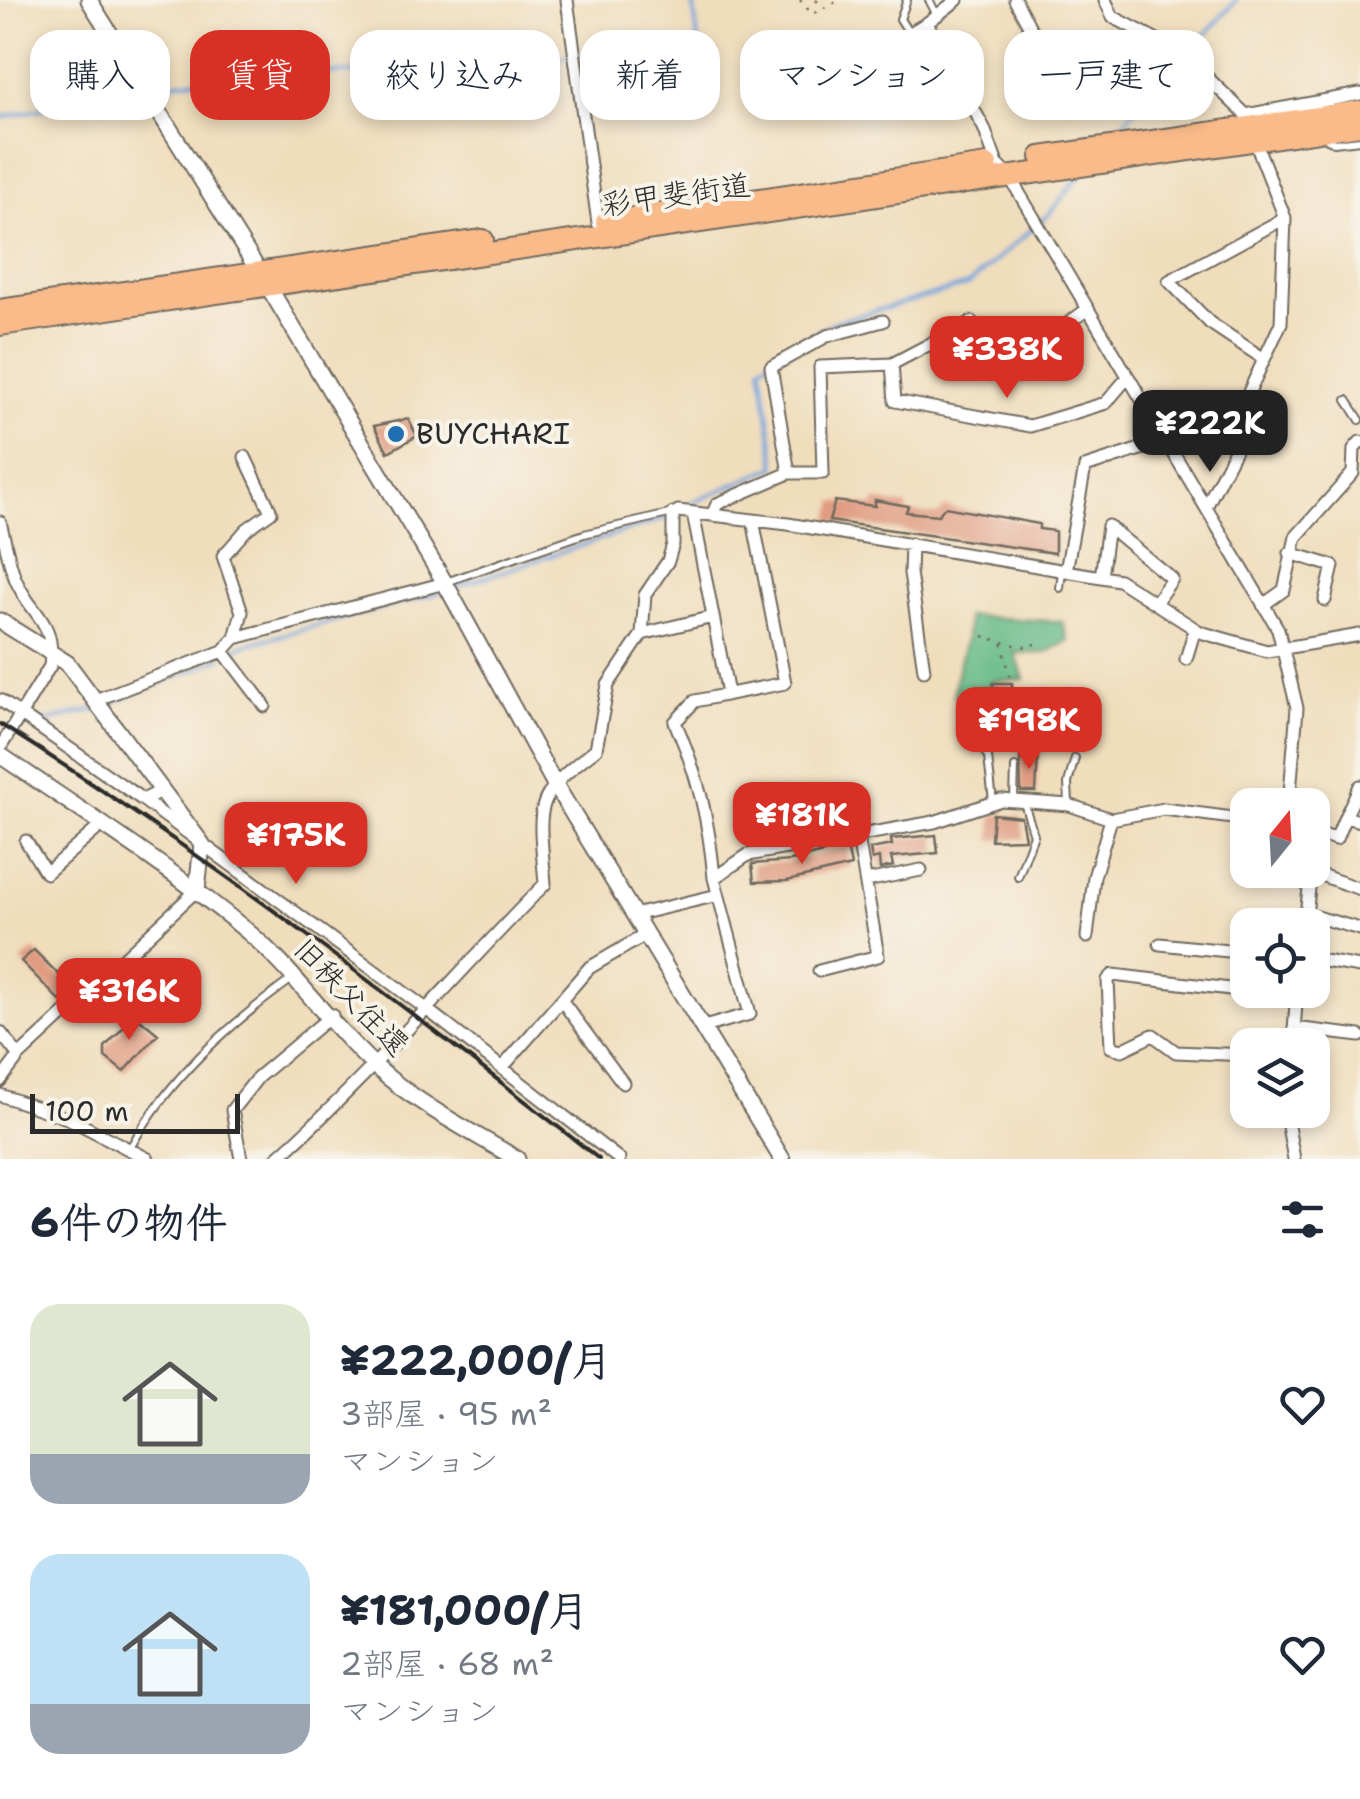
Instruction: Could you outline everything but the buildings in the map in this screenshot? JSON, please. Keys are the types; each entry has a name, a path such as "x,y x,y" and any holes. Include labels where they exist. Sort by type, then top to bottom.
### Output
{"highway":[{"name":"彩甲斐街道","path":"0,310 263,278 1003,170 1360,110"},
{"name":"彩甲斐街道","path":"1250,128 1312,132 1360,125"},
{"name":"彩甲斐街道","path":"0,325 598,223 1003,170"}],"street":[{"path":"89,0 263,278 445,582 553,782 782,1159"},
{"path":"566,0 598,223"},
{"path":"915,30 957,0"},
{"path":"1016,0 1032,30"},
{"path":"1105,0 1112,17 1182,53 1250,128 1285,218 1281,323 1241,408 1235,450 1206,507"},
{"path":"932,19 1003,170 1206,507 1282,645 1297,708 1291,788"},
{"path":"1250,128 1360,94"},
{"path":"1264,360 1210,323 1169,282 1285,218"},
{"path":"712,515 717,504 789,473 823,473 820,368 892,364 972,322 1008,366 1086,311"},
{"path":"789,473 770,367 826,336 883,321"},
{"path":"892,364 895,401 1030,426 1106,403 1127,378"},
{"path":"1064,570 1084,467 1165,440"},
{"path":"1263,605 1284,590 1296,536 1353,473 1354,448 1360,442"},
{"path":"93,701 223,651 235,638 242,612 224,556 246,529 271,512 245,457"},
{"path":"276,1159 376,1067 425,1008 545,884 540,813 553,782 596,749 608,685 642,634 645,595 668,560 676,512 754,520 1101,576 1132,584 1195,629 1267,651 1282,645 1360,636"},
{"path":"693,513 728,694"},
{"path":"704,1027 750,1014 714,878 708,819 694,766 675,722 695,700 785,682 754,520"},
{"path":"0,522 16,581 51,629 52,652 50,666 0,751"},
{"path":"1101,576 1108,526 1172,579 1155,603"},
{"path":"911,544 912,588 925,650 924,670"},
{"path":"1290,553 1333,566 1326,600"},
{"path":"235,638 445,582"},
{"path":"642,634 713,617"},
{"path":"0,621 67,663 159,792 202,844 196,890 19,1056 0,1082"},
{"path":"1186,659 1195,629"},
{"path":"223,651 265,706"},
{"path":"0,700 425,1008 618,1159"},
{"name":"旧秩父往還","path":"0,751 196,890 297,976 376,1067 422,1102 517,1159"},
{"path":"1330,837 1336,839 1360,786"},
{"path":"142,800 159,792"},
{"path":"714,878 748,855 934,822 993,802 1070,805 1112,819 1164,808 1230,817"},
{"path":"1345,816 1360,821"},
{"path":"1088,937 1094,877 1112,819"},
{"path":"26,841 46,873 103,824"},
{"path":"819,970 878,956 858,837"},
{"path":"866,882 920,870"},
{"path":"1330,878 1360,889"},
{"path":"634,916 718,894"},
{"path":"1330,924 1360,928"},
{"path":"502,1068 589,968 645,935"},
{"path":"1160,944 1230,951"},
{"path":"1330,962 1360,966"},
{"path":"1230,986 1113,975 1108,980 1112,1047 1122,1050 1153,1034 1176,1052 1230,1054"},
{"path":"562,1002 623,1084"},
{"path":"1294,1028 1296,1008"},
{"path":"241,1159 232,1110 258,1077 332,1016"},
{"path":"0,1032 19,1056"},
{"path":"1330,1032 1360,1036"},
{"path":"0,1095 70,1119 148,1159"},
{"path":"1288,1128 1294,1159"}],"lane":[{"path":"908,0 900,19 908,30"},
{"path":"929,0 932,19"},
{"path":"1312,132 1334,143 1360,140"},
{"path":"1347,400 1360,420"},
{"path":"445,582 584,534 676,512"},
{"path":"1060,588 1064,570"},
{"path":"970,730 988,757 993,802"},
{"path":"1070,805 1068,783 1075,758"},
{"path":"1014,763 1019,801 1034,835 1018,877"},
{"path":"129,1149 158,1100 215,1039 297,976"}],"path":[{"path":"800,0 812,14 840,0"},
{"path":"816,0 824,8"},
{"path":"983,636 1023,647 1036,644"},
{"path":"1002,642 1015,697"},
{"path":"992,700 1020,698 1026,713 1024,733 995,752 997,758"},
{"path":"1014,763 1016,739"}],"green space":[{"path":"967,616 1062,622 1068,641 1045,653 1015,653 1024,679 992,681 991,698 954,696"}],"waterway":[{"path":"579,55 698,42 693,0"},
{"path":"1110,139 1236,0"},
{"path":"170,83 249,73 422,73 570,56"},
{"path":"0,118 30,111"},
{"path":"681,508 776,466 761,366 832,323 968,285 1049,214 1082,173"},
{"path":"455,587 669,517"},
{"path":"230,653 241,646 442,592"},
{"path":"107,705 222,658"},
{"path":"39,723 98,709"}],"railway":[{"path":"0,724 155,826 306,934 599,1159"}],"place":[{"name":"BUYCHARI","path":"396,434"}]}
